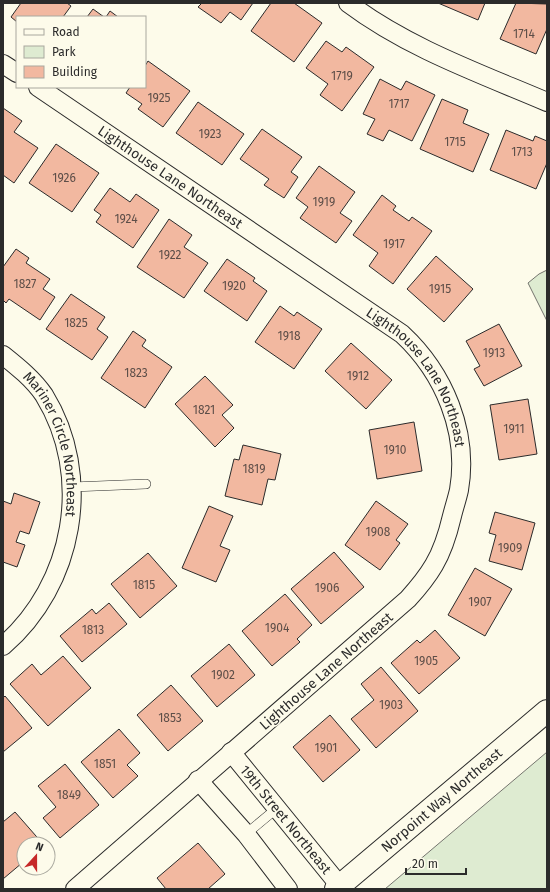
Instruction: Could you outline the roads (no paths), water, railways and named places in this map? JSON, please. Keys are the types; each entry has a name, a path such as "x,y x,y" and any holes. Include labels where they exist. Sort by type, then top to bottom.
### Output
{"main road":[{"name":"Norpoint Way Northeast","path":"338,887 547,711"}],"street":[{"path":"348,3 378,24 411,43 455,64 547,102"},
{"path":"3,64 16,72"},
{"name":"Lighthouse Lane Northeast","path":"39,88 402,334 418,349 442,386 452,412 458,436 459,489 447,534 434,564 408,599 198,780 75,889"},
{"name":"Mariner Circle Northeast","path":"3,355 24,371 44,395 59,426 67,450 73,504 70,529 55,578 40,606 14,636 3,646"},
{"name":"19th Street Northeast","path":"232,752 338,887"},
{"path":"198,780 246,834 288,889"}],"lane":[{"path":"72,487 146,484"},
{"path":"246,834 276,809"}]}
